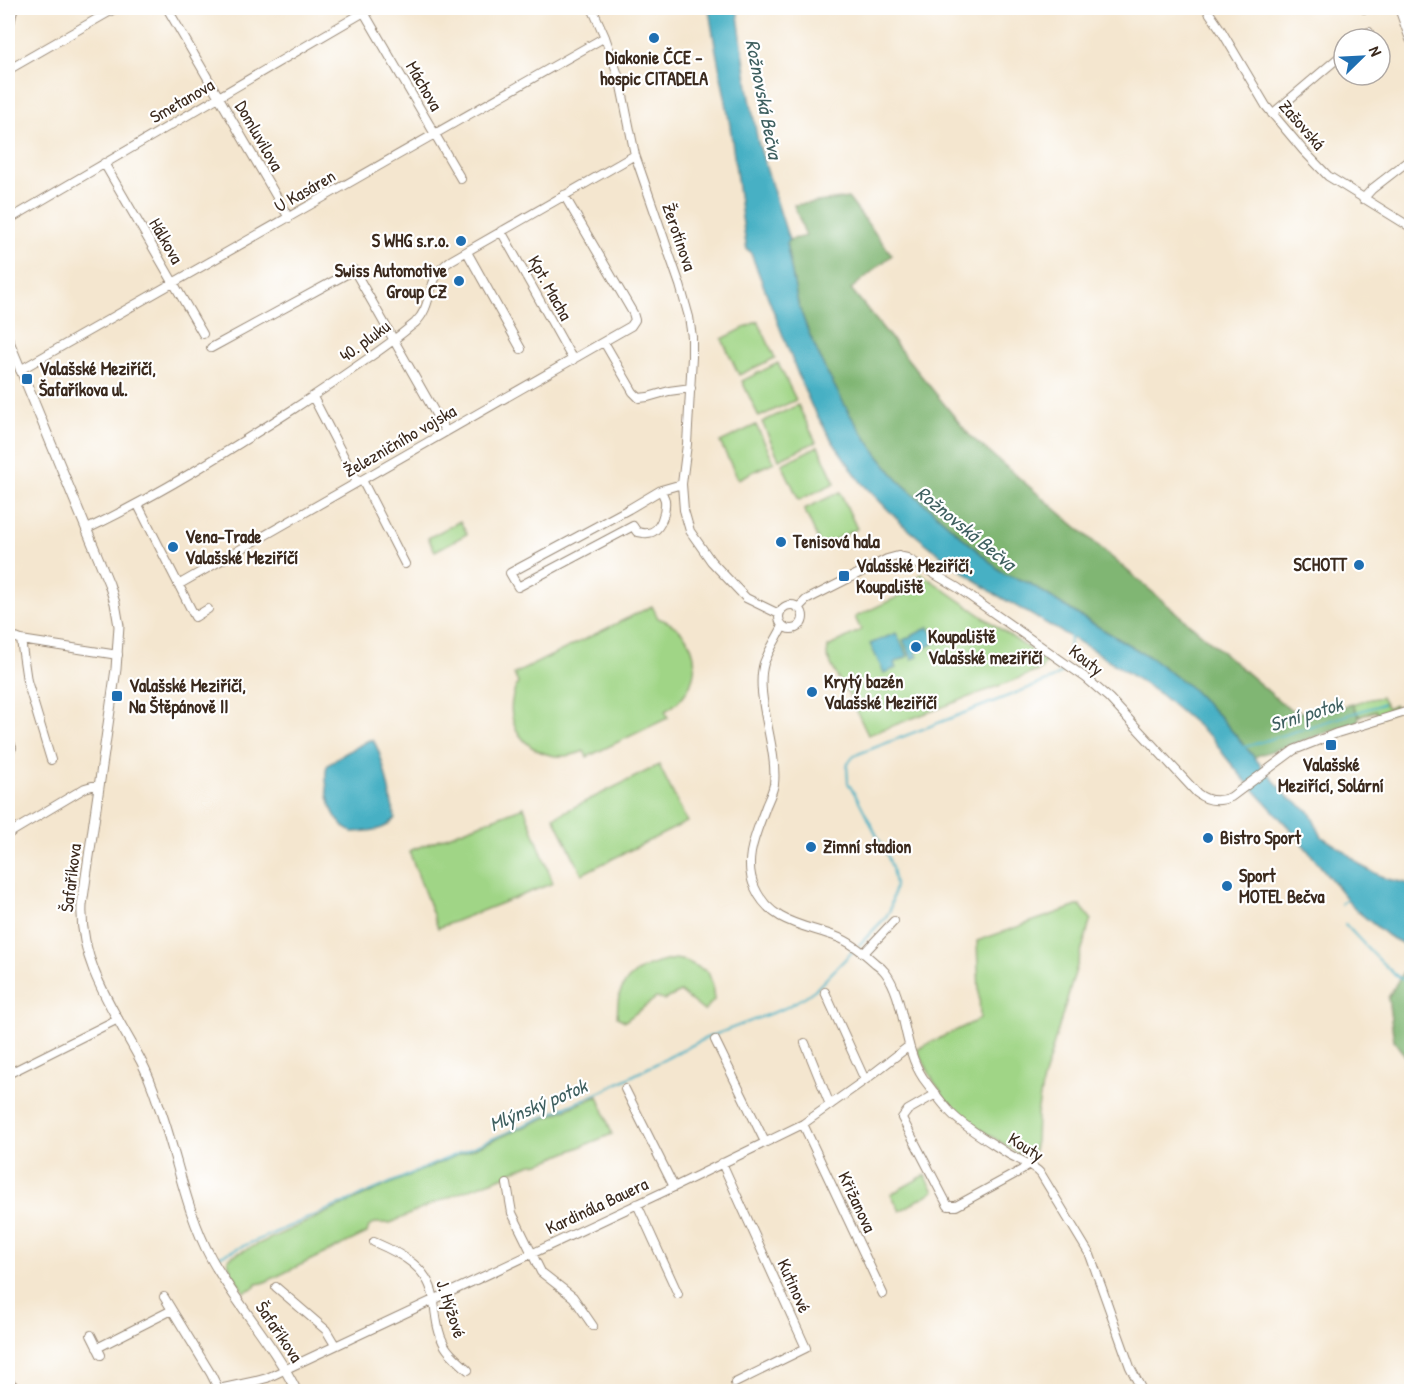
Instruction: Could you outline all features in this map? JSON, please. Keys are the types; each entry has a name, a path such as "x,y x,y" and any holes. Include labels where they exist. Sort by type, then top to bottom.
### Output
{"main road":[{"path":"1401,8 1412,39"}],"street":[{"path":"8,30 13,8"},
{"path":"8,70 116,8"},
{"name":"Domluvilova","path":"167,8 289,218"},
{"name":"Žerotínova","path":"592,8 620,81 635,155 687,310 692,337 692,357 687,444 682,484 684,510 690,531 711,561 746,598 779,614"},
{"name":"Zašovská","path":"1206,8 1266,106 1303,150 1328,176 1412,228"},
{"name":"Smetanova","path":"8,220 366,9"},
{"name":"Máchova","path":"366,9 461,179"},
{"name":"U Kasáren","path":"21,370 605,37"},
{"path":"1272,114 1332,63"},
{"name":"40. pluku","path":"87,530 138,505 228,452 313,397 394,340 421,316 428,302 433,281 439,271 450,261 635,155"},
{"path":"1363,199 1372,189 1412,158"},
{"name":"Hálkova","path":"104,164 203,334"},
{"name":"Železničního vojska","path":"178,585 632,326 635,321 632,310 564,195"},
{"name":"Kpt. Macha","path":"501,231 573,360"},
{"path":"466,252 521,349"},
{"path":"211,348 354,270 446,432"},
{"name":"Šafaříkova","path":"8,339 109,584 115,603 118,626 118,655 83,896 82,925 85,944 93,967 154,1090 191,1210 206,1248 285,1369 297,1392"},
{"path":"604,342 633,392 639,398 691,388"},
{"path":"313,397 405,564"},
{"path":"633,526 518,587 510,573 661,490 682,484"},
{"path":"629,509 633,526 637,532 647,534 653,532 664,514 665,502 661,490"},
{"path":"138,505 195,617 208,609"},
{"name":"Kouty","path":"798,608 806,600 887,559 898,556 907,558 950,582 1086,678 1109,699 1202,797 1210,800 1220,801 1228,798 1294,750 1305,745 1412,710"},
{"name":"Kouty","path":"779,614 785,607 794,606 798,608 802,616 800,625 792,629 783,626 764,665 763,690 774,760 774,786 750,855 750,872 754,888 762,902 772,912 785,920 840,938 864,953 884,971 898,1001 909,1046 922,1077 952,1115 982,1137 1037,1169 1044,1177 1090,1255 1130,1367 1143,1392"},
{"path":"779,614 780,623 783,626"},
{"path":"8,635 21,640 118,655"},
{"path":"21,640 27,681 51,760"},
{"path":"8,737 12,748"},
{"path":"8,834 84,788 99,786"},
{"path":"864,953 894,921"},
{"path":"825,992 865,1080"},
{"path":"8,1074 118,1019"},
{"path":"715,1040 765,1142"},
{"path":"805,1043 830,1105"},
{"name":"Kardinála Bauera","path":"205,1392 260,1380 285,1369 803,1124 909,1046"},
{"path":"625,1089 674,1186"},
{"path":"936,1094 908,1110 902,1118 948,1206 952,1207 965,1201 1023,1169 1027,1164"},
{"name":"Křižanova","path":"803,1124 883,1294"},
{"name":"Kutinové","path":"722,1163 806,1348 735,1383"},
{"path":"507,1184 512,1213 541,1272 573,1297 593,1326"},
{"path":"637,1204 678,1294"},
{"name":"J. Hýžové","path":"374,1242 397,1251 414,1263 427,1280 434,1299 437,1325 445,1348 468,1370"},
{"path":"276,1287 326,1330 335,1345"},
{"path":"164,1298 218,1388"},
{"path":"91,1335 99,1352 172,1310"},
{"path":"8,1382 23,1392"}],"green space":[{"path":"848,198 892,255 851,289 970,436 1289,709 1314,715 1352,704 1359,716 1358,722 1254,757 1220,717 1190,687 1151,658 1029,583 1004,574 899,481 850,415 825,369 798,304 786,243 789,240 806,236 794,205"},
{"path":"758,321 775,358 739,375 722,339"},
{"path":"778,363 796,400 759,417 742,381"},
{"path":"798,405 816,442 779,459 762,422"},
{"path":"756,425 774,462 738,479 720,442"},
{"path":"818,446 835,483 799,500 782,464"},
{"path":"840,492 857,529 821,546 804,509"},
{"path":"460,521 467,534 435,551 428,538"},
{"path":"922,574 1046,661 1041,670 868,735 827,656 828,647 861,630 855,617 923,585 919,576"},
{"path":"652,606 658,618 673,625 685,636 692,648 695,662 688,689 665,711 668,718 587,757 584,751 567,756 551,755 537,750 525,741 516,730 512,715 512,700 518,683 514,674"},
{"path":"1381,697 1388,708 1395,705 1395,711 1379,717 1376,711 1359,716 1352,704 1365,700"},
{"path":"659,765 687,822 582,874 554,817"},
{"path":"524,807 553,883 438,928 409,851"},
{"path":"1080,905 1091,919 1043,1080 1033,1154 1021,1155 959,1114 943,1097 917,1049 980,1019 977,941"},
{"path":"1411,958 1411,1064 1394,1041 1388,998"},
{"path":"675,959 686,961 708,972 714,1000 704,1011 680,992 665,1000 656,998 625,1021 617,1017 619,996 624,985 635,973 650,965"},
{"path":"598,1096 612,1134 546,1161 512,1171 510,1174 449,1197 393,1222 374,1223 367,1233 263,1283 256,1284 255,1287 244,1292 232,1273 228,1260 232,1256 394,1182"},
{"path":"925,1175 934,1191 900,1211 891,1194"}],"water":[{"path":"709,8 737,8 758,142 789,240 786,243 798,304 825,369 851,416 877,454 899,481 1004,574 1029,583 1151,658 1190,687 1220,717 1288,797 1309,811 1322,837 1343,850 1363,867 1387,879 1411,886 1411,948 1388,936 1356,910 1292,831 1242,777 1213,739 1160,694 1093,650 995,594 903,525 861,482 812,407 750,251 747,250 730,126"},
{"name":"Koupaliště Valašské meziříčí","path":"929,627 937,642 916,652 918,657 912,659 903,640"},
{"path":"896,633 908,656 894,663 896,668 884,673 870,644"},
{"path":"369,740 373,740 380,756 395,818 381,828 352,832 345,828 332,810 326,770 331,762"}],"waterway":[{"name":"Mlýnský potok","path":"1069,653 1070,635"},
{"name":"Mlýnský potok","path":"859,945 890,910 895,885 888,857 848,783 847,765 853,757 1052,679 1067,669"},
{"name":"Srní potok","path":"1245,747 1383,704"},
{"path":"1341,904 1348,898"},
{"path":"1345,924 1394,974 1412,986"},
{"name":"Mlýnský potok","path":"218,1257 603,1091 706,1038 785,1008 817,988 853,951"}],"place":[{"name":"Diakonie ČCE - hospic CITADELA","path":"654,38"},
{"name":"S WHG s.r.o.","path":"461,241"},
{"name":"Swiss Automotive Group CZ","path":"459,281"},
{"name":"Valašské Meziříčí, Šafaříkova ul.","path":"27,379"},
{"name":"Tenisová hala","path":"781,542"},
{"name":"Vena-Trade Valašské Meziříčí","path":"173,547"},
{"name":"SCHOTT","path":"1359,565"},
{"name":"Valašské Meziříčí, Koupaliště","path":"844,576"},
{"name":"Koupaliště Valašské meziříčí","path":"916,647"},
{"name":"Krytý bazén Valašské Meziříčí","path":"812,692"},
{"name":"Valašské Meziříčí, Na Štěpánově II","path":"117,696"},
{"name":"Valašské Meziřící, Solární","path":"1331,745"},
{"name":"Bistro Sport","path":"1208,838"},
{"name":"Zimní stadion","path":"811,847"},
{"name":"Sport MOTEL Bečva","path":"1227,886"}],"water label":[{"name":"Rožnovská Bečva","path":"764,99"},
{"name":"Rožnovská Bečva","path":"966,528"}]}
